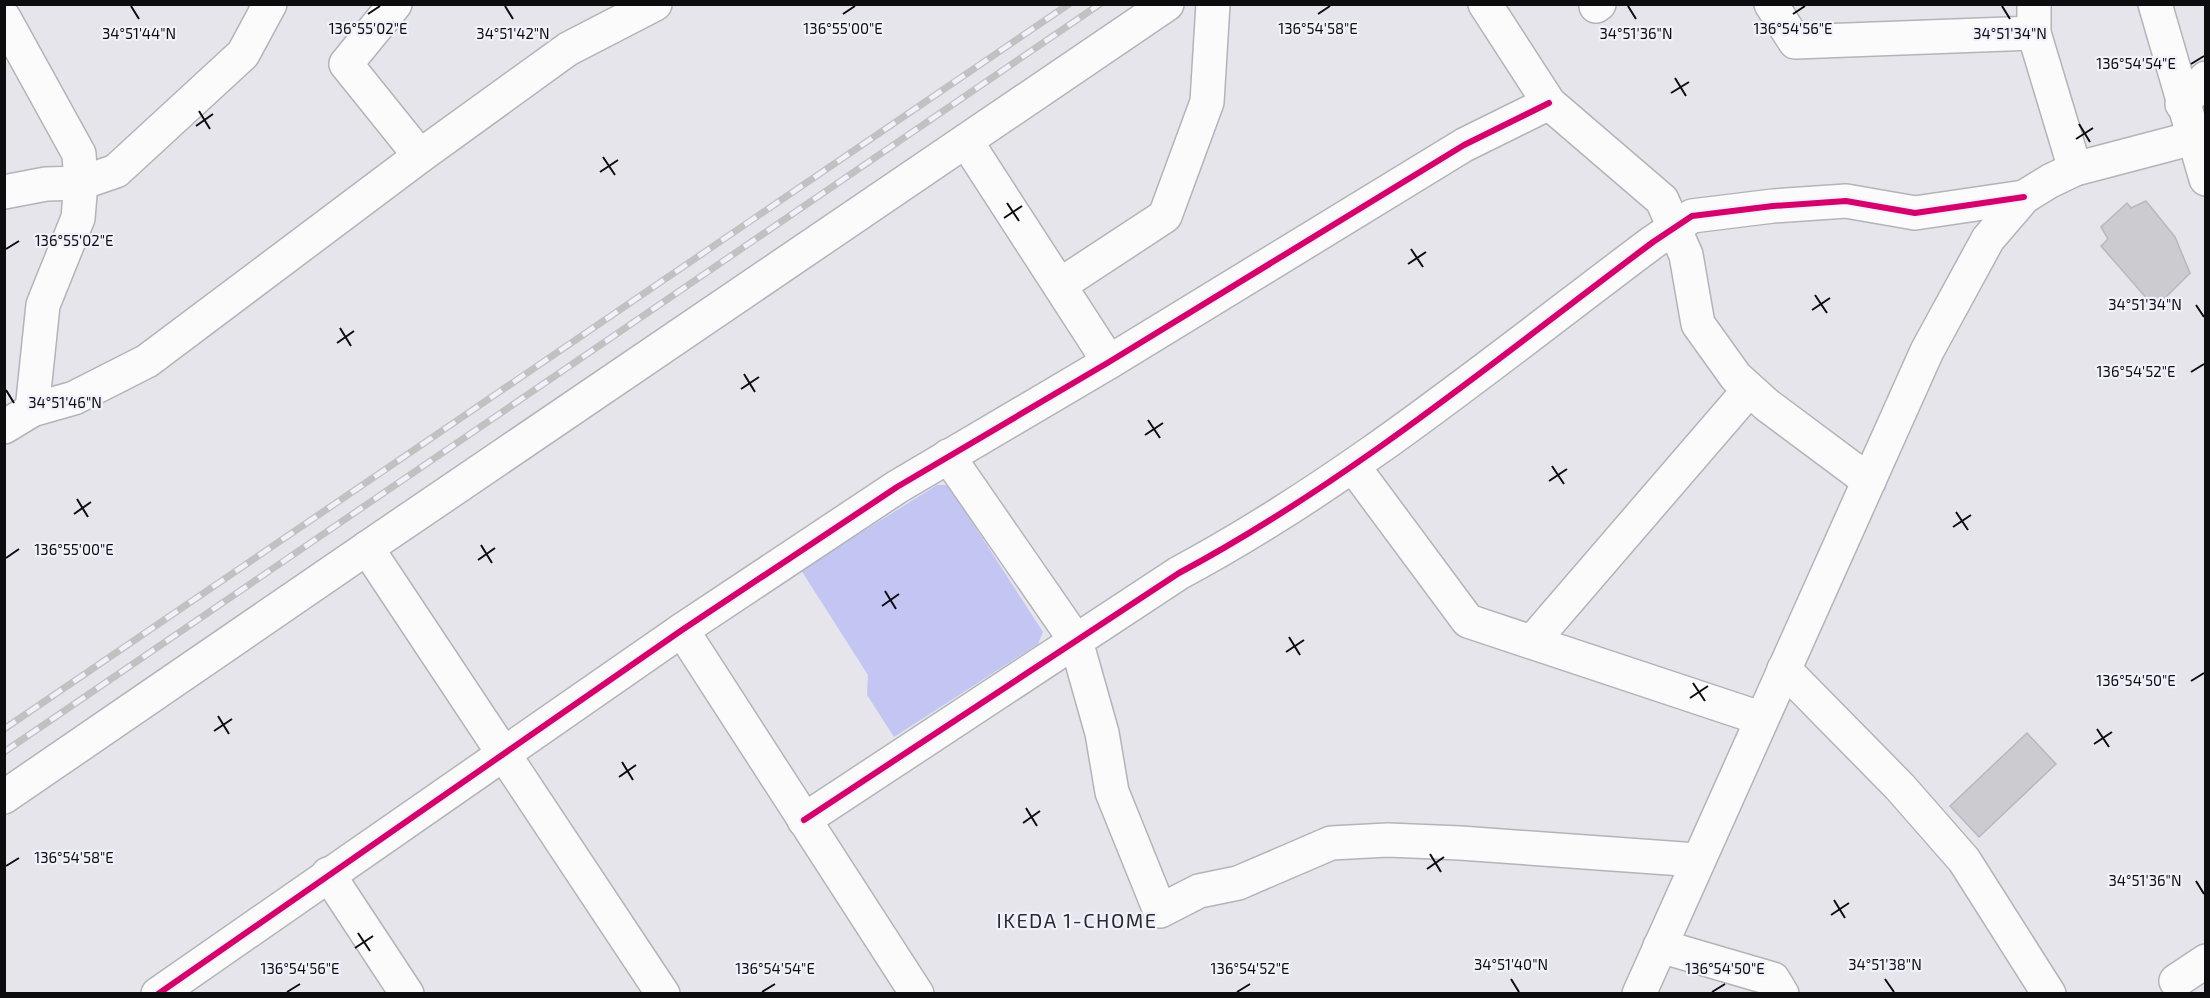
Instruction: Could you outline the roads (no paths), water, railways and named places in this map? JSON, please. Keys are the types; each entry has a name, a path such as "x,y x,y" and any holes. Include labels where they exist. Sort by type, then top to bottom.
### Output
{"street":[{"path":"4,13 13,4"},
{"path":"4,192 46,184 81,183 116,171 243,54 270,4"},
{"path":"394,4 346,64 420,156"},
{"path":"4,427 32,410 74,399 147,361 567,49 655,4"},
{"path":"4,797 1167,4"},
{"path":"1060,285 1165,216 1207,102 1213,4"},
{"path":"1485,4 1550,103 1662,200 1686,255 1698,324 1749,390 1869,481"},
{"path":"1771,4 1795,42 2034,19 2075,169"},
{"path":"2155,4 2205,179"},
{"path":"4,18 79,154 81,183 78,218 43,305 32,410"},
{"path":"2182,104 2205,78"},
{"path":"158,993 682,630 897,487 1109,362 1464,145 1550,103"},
{"path":"804,820 1179,573 1219,552 1353,466 1674,227 1692,216 1773,206 1846,201 1915,213 2024,197 2075,169 2193,138"},
{"path":"966,141 1109,362"},
{"path":"1639,993 1926,351 1988,239 2024,197"},
{"path":"1532,642 1749,390"},
{"path":"948,456 1076,641 1102,733 1112,792 1160,911 1199,891 1238,883 1331,843 1388,840 1460,843 1697,860"},
{"path":"1353,466 1468,621 1760,718"},
{"path":"367,548 663,993"},
{"path":"682,630 917,993"},
{"path":"1784,669 1900,787 1964,860 2049,993"},
{"path":"328,874 407,993"},
{"path":"1660,946 1773,979 1782,993"},
{"path":"2176,981 2205,961"}],"railway":[{"path":"4,729 1069,4"},
{"path":"4,752 1100,4"}],"district":[{"name":"IKEDA 1-CHOME","path":"1077,920"}]}
